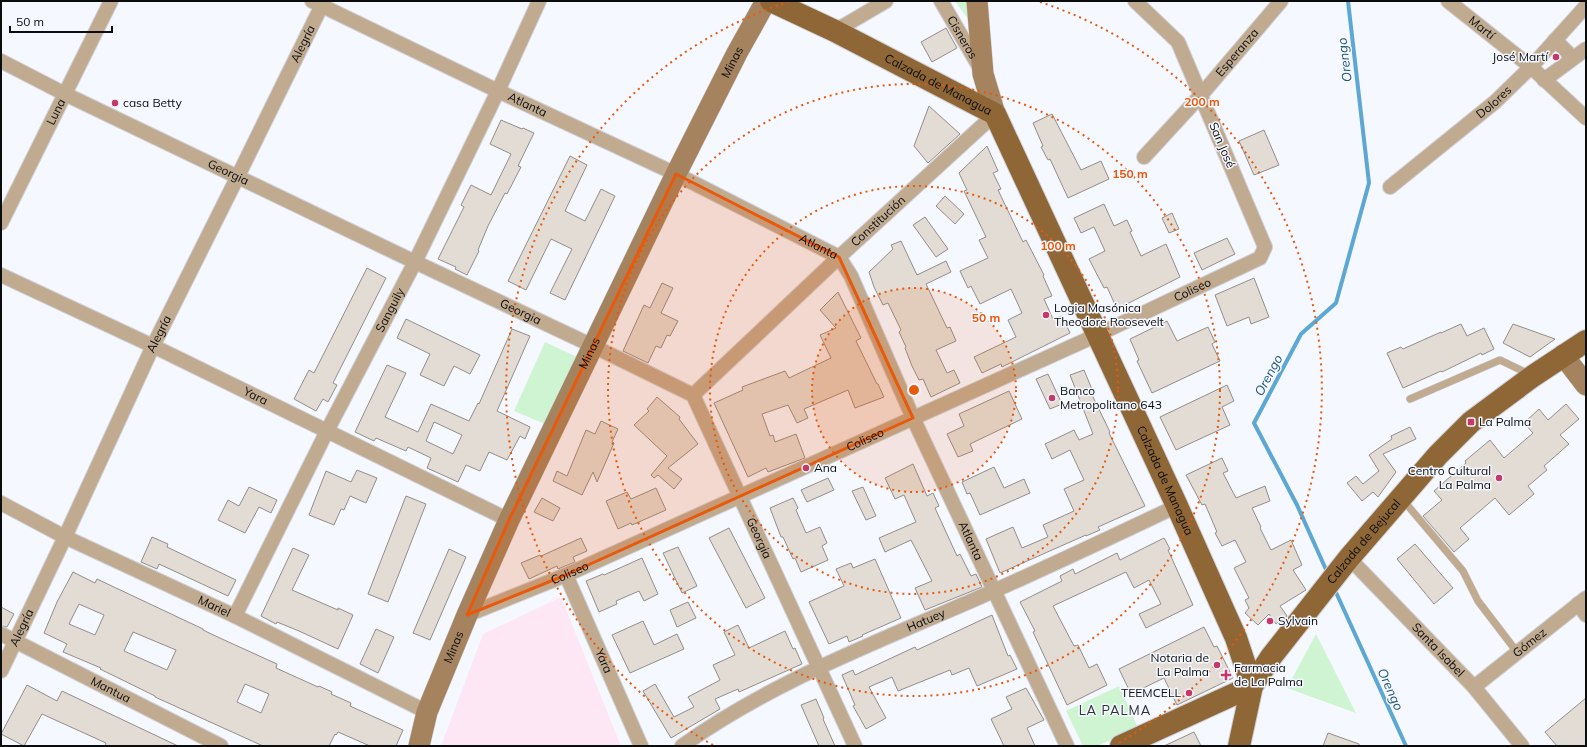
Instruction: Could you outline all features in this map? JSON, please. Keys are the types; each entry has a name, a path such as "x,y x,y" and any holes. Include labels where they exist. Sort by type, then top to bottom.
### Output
{"main road":[{"name":"Calzada de Managua","path":"771,1 835,31 995,114 1177,506 1236,638 1252,686"},
{"name":"Calzada de Bejucal","path":"1252,686 1262,669 1285,639 1401,498 1438,456 1471,422 1533,376 1586,341"},
{"path":"1236,638 1250,648 1261,651 1271,649 1285,639"},
{"path":"1121,746 1252,686"},
{"path":"1239,746 1252,686"}],"street":[{"name":"Luna","path":"1,223 111,1"},
{"name":"Sanguily","path":"235,616 327,431 415,262 498,91 539,1"},
{"name":"Minas","path":"418,746 427,712 467,615 509,520 676,174 737,53 766,1"},
{"path":"835,31 886,1"},
{"name":"Cisneros","path":"941,1 983,74"},
{"path":"978,1 983,74 995,114"},
{"name":"San José","path":"1135,1 1178,42 1265,247 1260,258"},
{"name":"Esperanza","path":"1144,157 1201,95 1281,1"},
{"name":"Martí","path":"1448,1 1531,67 1586,118"},
{"name":"Atlanta","path":"319,3 498,91 676,174 840,257 850,276 913,418 1067,746"},
{"name":"Alegría","path":"1,670 66,537 153,346 238,176 319,3"},
{"name":"Dolores","path":"1390,187 1495,102 1531,67 1586,6"},
{"path":"1556,40 1572,58"},
{"path":"1544,80 1586,49"},
{"name":"Georgia","path":"1,61 65,94 693,395 855,746"},
{"name":"Constitución","path":"693,395 995,114"},
{"name":"Coliseo","path":"467,615 566,575 740,497 1097,336 1260,258"},
{"name":"Yara","path":"1,275 153,346 509,520"},
{"path":"1564,355 1586,385"},
{"name":"Mariel","path":"1,502 66,537 235,616 427,712"},
{"name":"Hatuey","path":"682,746 760,698 819,666 995,591 1177,506"},
{"name":"Santa Isabel","path":"1346,564 1474,686 1522,746"},
{"name":"Yara","path":"566,575 641,746"},
{"name":"Gómez","path":"1474,686 1517,652 1583,606"},
{"name":"Mantua","path":"1,634 221,746"}],"lane":[{"path":"1410,399 1500,360 1533,376"},
{"path":"1401,498 1463,571 1478,601 1517,652"}],"highlighted area":[{"path":"676,174 839,257 913,418 566,575 467,615 509,520"}],"shaded area":[{"path":"561,597 621,746 441,746 483,634"}],"green space":[{"path":"955,1 967,1 970,22"},
{"path":"545,342 577,357 545,424 514,411"},
{"path":"1316,634 1356,713 1287,688"},
{"path":"1119,686 1138,728 1097,746 1083,746 1066,711"}],"building":[{"path":"946,28 957,48 932,62 921,42"},
{"path":"929,106 960,134 928,163 914,146"},
{"path":"1052,114 1081,170 1101,161 1109,179 1068,198 1050,159 1048,160 1041,147 1043,146 1033,123"},
{"path":"501,120 534,133 518,166 521,167 507,194 505,193 488,226 478,250 479,251 467,275 455,269 456,267 438,259 464,207 461,205 471,185 491,195 511,154 490,144"},
{"path":"1264,130 1279,165 1254,175 1239,141"},
{"path":"987,146 998,171 993,173 1001,189 998,190 1023,242 1026,240 1044,275 1043,276 1052,296 1044,299 1053,319 1062,316 1070,333 1002,367 1001,364 982,373 974,357 1016,337 1008,320 1022,313 1011,289 980,304 971,286 968,288 960,271 988,258 979,240 986,237 964,191 967,190 959,173"},
{"path":"570,156 587,165 565,211 585,221 601,189 615,196 565,300 550,293 572,249 551,239 526,290 508,281"},
{"path":"945,196 964,214 955,224 936,206"},
{"path":"1104,204 1114,226 1127,220 1132,231 1130,232 1141,256 1166,244 1180,277 1117,309 1107,287 1104,288 1089,259 1105,251 1094,227 1081,233 1074,218"},
{"path":"1172,213 1179,229 1169,233 1162,218"},
{"path":"925,217 948,249 936,257 913,225"},
{"path":"1227,238 1235,254 1202,270 1194,253"},
{"path":"901,241 917,275 946,261 951,272 926,284 947,328 950,327 956,341 936,350 947,373 954,370 960,383 931,397 923,379 919,380 912,366 899,332 901,330 888,303 883,305 874,287 869,272 893,249 891,245"},
{"path":"367,268 386,278 333,383 337,385 328,402 323,399 316,411 294,399 309,370 314,373"},
{"path":"1254,278 1269,317 1251,324 1249,317 1227,326 1215,295"},
{"path":"662,283 673,288 661,313 678,321 670,336 667,335 661,348 656,346 648,363 623,351 644,305 650,308"},
{"path":"838,292 861,338 856,341 884,397 855,408 848,390 804,409 808,418 797,423 788,405 762,414 770,436 773,435 775,442 796,434 805,458 768,472 766,468 748,477 714,403 743,390 742,387 785,371 789,378 831,358 820,335 836,328 820,310"},
{"path":"406,319 480,355 470,374 454,366 444,386 420,375 430,354 397,338"},
{"path":"1167,321 1177,341 1208,327 1215,342 1212,344 1220,361 1152,393 1137,361 1139,360 1130,339"},
{"path":"1461,324 1467,336 1484,328 1494,349 1482,355 1481,353 1442,372 1441,371 1403,388 1387,353 1401,347 1403,349"},
{"path":"1513,324 1555,339 1530,357 1503,343"},
{"path":"512,329 530,336 497,411 530,427 525,439 520,436 507,460 489,452 480,471 466,465 458,482 427,468 431,458 408,447 406,451 376,438 374,441 355,432 387,365 406,373 385,417 418,432 431,404 469,421 478,403 479,404","holes":["434,422 462,435 453,454 426,441"]},
{"path":"1084,370 1094,394 1092,395 1110,432 1109,433 1145,506 1098,527 1100,530 1000,573 986,539 1013,527 1022,548 1048,537 1043,525 1074,511 1064,489 1084,480 1070,450 1052,459 1045,444 1074,430 1079,440 1093,434 1070,375"},
{"path":"1048,374 1062,404 1050,409 1036,379"},
{"path":"1227,385 1234,401 1222,407 1230,425 1176,450 1160,417"},
{"path":"1009,391 1022,419 970,444 973,451 958,457 947,434 964,426 959,414"},
{"path":"657,397 680,417 679,419 698,444 668,468 682,479 674,489 658,475 654,478 651,475 667,456 634,425 649,411 647,409"},
{"path":"1566,404 1579,419 1560,435 1569,444 1544,466 1547,470 1528,486 1534,494 1509,515 1495,498 1460,528 1469,539 1454,552 1423,516 1442,500 1434,491 1466,463 1465,461 1490,440 1504,458 1533,433 1524,423 1539,409 1548,420"},
{"path":"601,421 618,429 612,442 614,443 597,482 593,472 582,495 553,481 557,471 567,476 586,430 595,434"},
{"path":"1410,427 1416,439 1383,454 1396,472 1378,497 1373,492 1362,501 1347,483 1356,476 1363,484 1379,471 1369,455 1392,439 1391,436"},
{"path":"1222,458 1228,471 1223,473 1236,498 1265,486 1270,501 1252,508 1261,527 1260,528 1271,550 1291,540 1302,565 1293,570 1306,590 1280,606 1287,616 1276,624 1269,614 1258,625 1245,613 1249,608 1245,600 1249,598 1234,568 1246,562 1235,540 1222,546 1215,533 1217,532 1205,504 1202,505 1186,475"},
{"path":"913,464 927,496 933,493 939,506 935,508 957,556 960,554 971,576 976,574 982,587 925,610 915,588 932,581 911,540 885,552 879,538 916,522 904,495 895,499 885,478"},
{"path":"994,467 1004,488 1024,479 1030,493 980,515 970,493 967,494 962,482"},
{"path":"357,470 377,478 366,503 350,496 344,510 341,509 334,525 309,515 326,471 351,482"},
{"path":"828,478 834,490 807,502 801,490"},
{"path":"249,487 277,500 271,513 259,507 245,533 218,520 228,500 239,506"},
{"path":"863,487 876,516 866,520 852,491"},
{"path":"656,488 666,510 632,525 631,523 618,529 606,501 627,492 631,499"},
{"path":"406,496 426,504 388,602 368,594"},
{"path":"542,498 560,508 553,521 534,512"},
{"path":"793,498 798,508 796,510 806,533 820,527 827,543 822,546 828,560 801,572 783,537 781,537 770,508"},
{"path":"729,528 765,598 746,608 709,538"},
{"path":"152,537 168,544 167,547 236,580 228,596 159,564 157,569 141,562"},
{"path":"581,538 587,551 573,557 575,562 558,569 557,566 529,579 521,563 540,555 541,556"},
{"path":"1164,538 1193,605 1146,628 1139,614 1161,604 1149,580 1134,588 1126,572 1053,606 1074,646 1078,645 1089,668 1097,664 1107,685 1067,705 1033,632 1035,631 1020,602 1062,581 1060,576 1073,569 1075,574 1117,553 1120,560"},
{"path":"1415,544 1453,588 1434,604 1397,559"},
{"path":"678,547 697,586 682,593 663,553"},
{"path":"293,548 309,555 292,590 353,615 338,649 277,622 276,624 261,616"},
{"path":"449,549 466,557 430,640 413,633"},
{"path":"642,558 658,594 644,601 639,591 616,601 617,604 599,612 586,581 603,574 604,575"},
{"path":"875,559 901,618 849,642 847,636 829,644 809,602 844,586 836,569 851,563 853,568"},
{"path":"73,572 95,583 97,579 277,664 276,668 332,692 331,694 351,703 350,706 403,730 396,746 370,746 338,732 336,735 335,734 329,746 263,746 155,697 100,669 101,668 63,652 67,644 44,633 57,602","holes":["79,604 104,615 95,635 69,624","133,632 176,650 167,670 124,651","245,684 269,694 261,713 237,702"]},
{"path":"688,602 696,618 677,627 670,610"},
{"path":"1,607 14,614 7,627 1,626"},
{"path":"992,615 1008,656 1010,655 1017,669 977,686 969,668 952,675 950,670 898,691 892,677 869,687 886,718 866,729 853,706 855,705 842,675 853,670 855,675 915,647 917,650"},
{"path":"643,621 654,645 677,634 684,649 630,673 612,635"},
{"path":"738,625 749,648 785,631 802,664 739,692 738,689 715,699 720,709 671,738 643,691 655,684 674,717 694,707 688,697 720,680 713,665 735,655 724,632"},
{"path":"1204,627 1214,647 1217,646 1233,678 1177,705 1164,678 1131,694 1119,669"},
{"path":"376,629 394,637 378,673 360,664"},
{"path":"27,685 57,701 62,691 178,746 105,746 106,743 42,714 24,746 1,734"},
{"path":"1026,688 1044,720 1027,728 1035,746 1004,746 991,719 1012,709 1006,697"},
{"path":"1586,698 1586,746 1557,746 1545,732"},
{"path":"816,699 835,746 819,746 801,705"},
{"path":"1194,732 1201,746 1164,746"},
{"path":"1328,733 1359,744 1359,746 1323,746"}],"waterway":[{"name":"Orengo","path":"1328,574 1297,505 1254,423 1301,334 1336,303 1369,183 1348,1"},
{"name":"Orengo","path":"1334,588 1406,746"}],"place":[{"name":"José Martí","path":"1556,57"},
{"name":"casa Betty","path":"115,103"},
{"name":"Logia Masónica Theodore Roosevelt","path":"1046,315"},
{"name":"Banco Metropolitano 643","path":"1052,398"},
{"name":"La Palma","path":"1471,422"},
{"name":"Ana","path":"806,468"},
{"name":"Centro Cultural La Palma","path":"1499,478"},
{"name":"Sylvain","path":"1270,621"},
{"name":"Notaria de La Palma","path":"1217,665"},
{"name":"Farmacia de La Palma","path":"1226,675"},
{"name":"TEEMCELL","path":"1189,693"}],"district":[{"name":"LA PALMA","path":"1115,710"}]}
